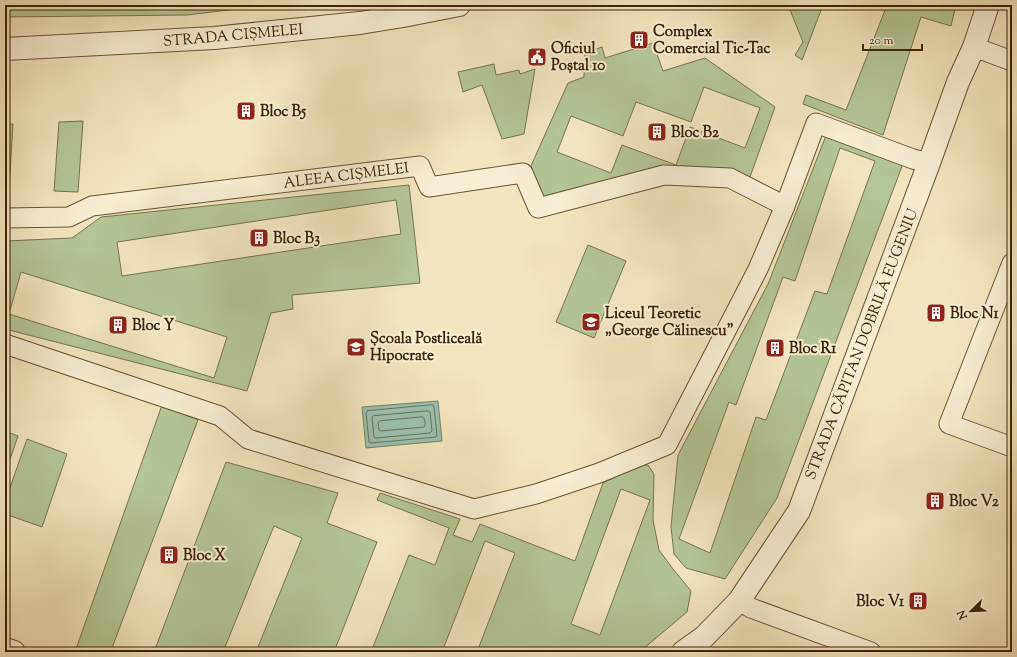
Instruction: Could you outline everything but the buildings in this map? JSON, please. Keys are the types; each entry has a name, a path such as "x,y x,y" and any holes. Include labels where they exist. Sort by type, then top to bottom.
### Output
{"street":[{"name":"STRADA CIȘMELEI","path":"5,49 214,38 360,23 402,11 459,5"},
{"name":"STRADA CĂPITAN DOBRILĂ EUGENIU","path":"683,652 704,637 739,601 799,511 958,82 974,47 988,5"},
{"path":"974,47 1012,61"},
{"path":"5,344 220,416 248,439 474,509 536,494 599,473 667,445 758,269 785,206 816,123 913,159 929,163"},
{"name":"ALEEA CIȘMELEI","path":"5,218 69,217 92,206 420,166 429,187 523,173 538,208 664,175 730,178 785,206"},
{"path":"1012,263 949,424 1012,447"},
{"path":"739,601 751,608 871,652"},
{"path":"5,649 14,652"}],"shaded area":[{"path":"5,5 270,5 187,15 5,17"},
{"path":"788,5 823,5 802,60 795,55 803,42"},
{"path":"887,5 956,5 951,26 921,17 883,135 803,104 806,95 846,110"},
{"path":"653,43 663,71 705,58 775,107 750,177 728,168 542,202 531,166 568,83 584,77 585,53 602,47 605,58","holes":["704,87 760,108 745,148 690,127 676,165 622,145 611,173 557,152 571,116 623,136 636,102 691,122"]},
{"path":"494,64 496,75 519,70 520,74 535,69 524,134 502,139 482,85 463,92 458,72"},
{"path":"83,121 78,192 54,191 59,122"},
{"path":"5,124 13,124 9,189 5,188"},
{"path":"827,133 904,161 777,498 725,579 686,568 674,554 671,527 678,455 768,284","holes":["840,148 875,161 827,294 815,291 766,420 756,417 710,553 679,539 729,402 736,405 783,277 795,281"]},
{"path":"409,185 420,283 292,295 293,309 271,313 247,391 5,329 5,241 72,238 101,217","holes":["396,200 401,234 122,276 117,242","21,272 227,337 214,378 9,314"]},
{"path":"588,245 626,261 594,338 556,322"},
{"path":"162,405 198,420 112,648 121,652 75,652"},
{"path":"5,431 18,436 5,474"},
{"path":"27,439 67,454 42,527 5,514 5,502"},
{"path":"226,462 338,493 327,523 377,542 334,652 256,652 302,538 274,526 223,652 154,652"},
{"path":"639,465 648,465 654,474 653,520 659,550 691,591 687,612 643,649 637,652 477,652 515,553 485,541 442,652 371,652 409,555 435,565 449,528 377,500 380,493 460,519 453,535 472,542 480,524 575,561 603,483","holes":["621,489 650,500 600,635 571,624"]}],"water":[{"path":"438,401 442,441 366,448 362,407"}],"place":[{"name":"Complex Comercial Tic-Tac","path":"639,40"},
{"name":"Oficiul Poștal 10","path":"537,57"},
{"name":"Bloc B5","path":"246,111"},
{"name":"Bloc B2","path":"657,132"},
{"name":"Bloc B3","path":"259,238"},
{"name":"Bloc N1","path":"936,313"},
{"name":"Liceul Teoretic „George Călinescu”","path":"591,322"},
{"name":"Bloc Y","path":"118,325"},
{"name":"Școala Postliceală Hipocrate","path":"356,347"},
{"name":"Bloc R1","path":"775,348"},
{"name":"Bloc V2","path":"935,501"},
{"name":"Bloc X","path":"169,555"},
{"name":"Bloc V1","path":"918,601"}]}
